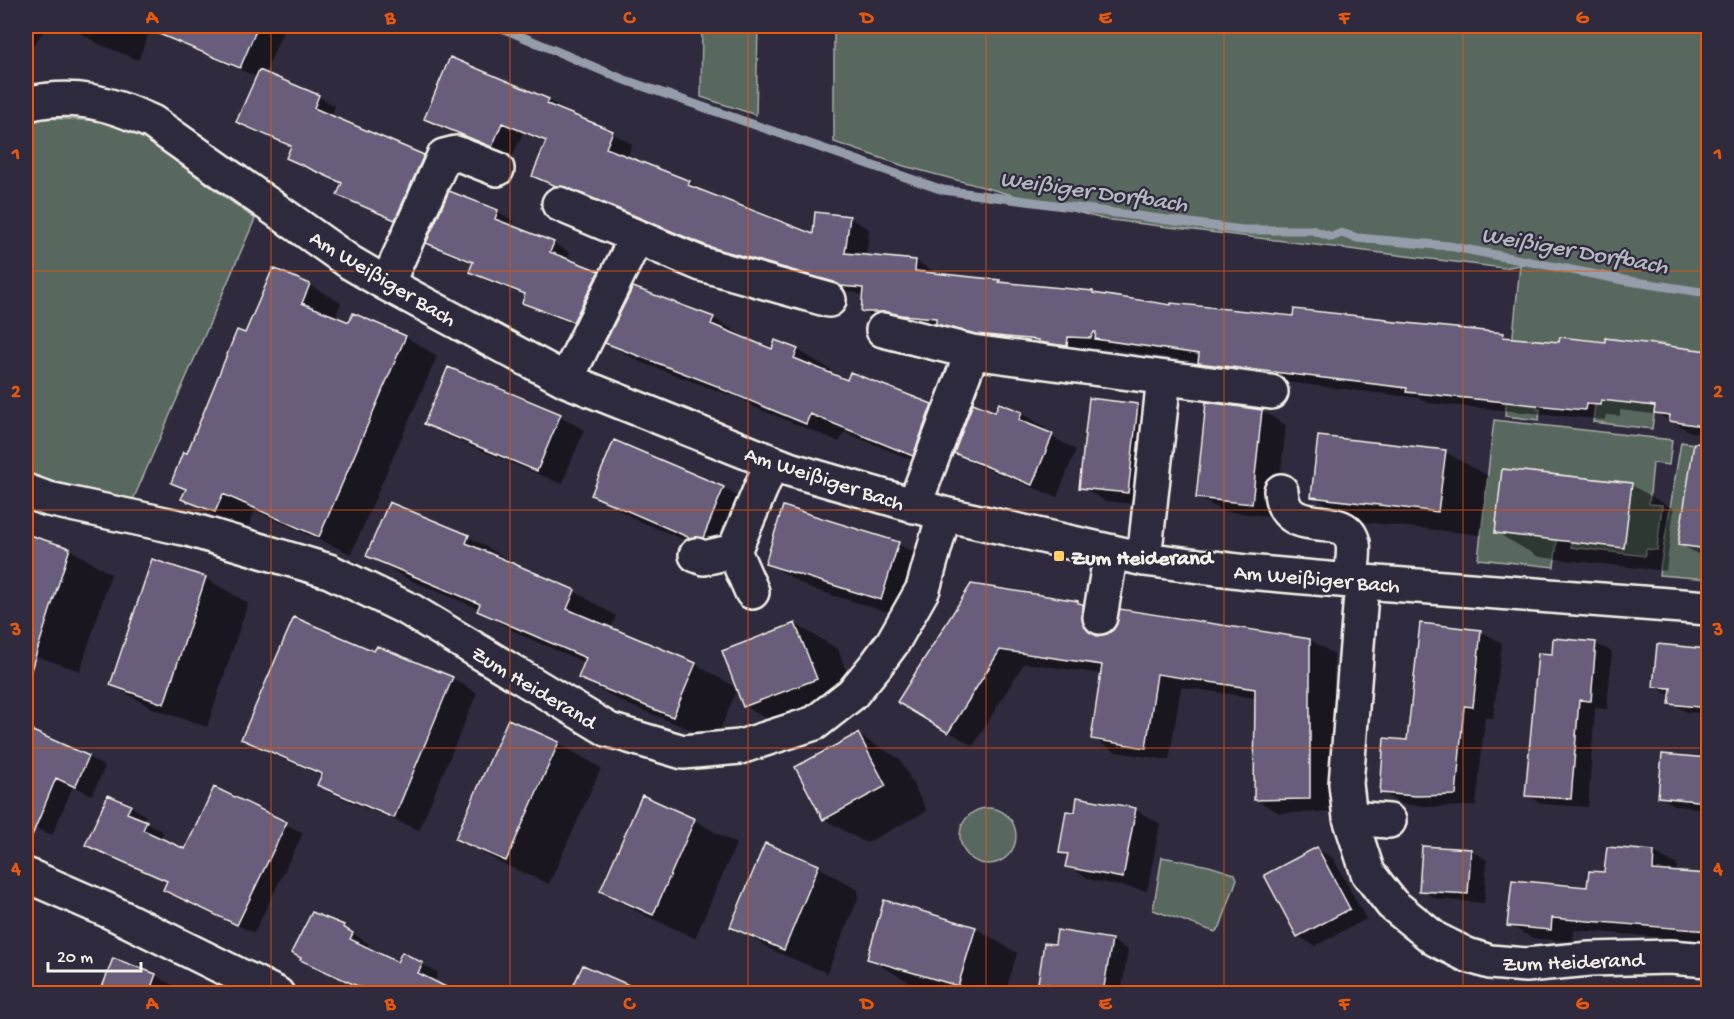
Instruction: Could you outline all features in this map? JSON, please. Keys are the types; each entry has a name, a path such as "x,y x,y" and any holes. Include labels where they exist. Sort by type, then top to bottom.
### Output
{"street":[{"name":"Am Weißiger Bach","path":"26,104 48,99 78,99 116,106 152,122 351,263 387,284 566,380 789,469 929,510 1144,559 1247,572 1356,582 1708,608"},
{"path":"387,284 444,156 456,153 497,169"},
{"path":"559,204 701,264 829,300"},
{"path":"566,380 636,238"},
{"path":"883,330 972,352 1271,392"},
{"name":"Zum Heiderand","path":"26,491 48,500 188,528 329,572 410,610 609,730 683,752 740,747 815,723 852,694 893,642 923,589 929,510 972,352"},
{"path":"1144,559 1164,378"},
{"path":"752,592 734,551 772,462"},
{"name":"Zum Heiderand","path":"1281,491 1284,507 1295,518 1339,527 1350,536 1356,582 1346,784 1350,818 1368,873 1392,904 1435,939 1467,955 1490,962 1526,965 1670,957 1708,960"},
{"path":"696,555 704,558 734,551"},
{"path":"1101,617 1111,552"},
{"path":"1350,818 1389,821"},
{"path":"26,875 109,910 277,993"}],"green space":[{"path":"702,26 758,26 756,115 701,97"},
{"path":"834,26 1708,26 1708,357 1667,350 1668,345 1650,342 1641,404 1655,407 1652,429 1593,422 1595,405 1600,405 1601,400 1616,401 1621,340 1605,338 1605,343 1560,337 1559,347 1546,341 1530,339 1523,402 1537,403 1537,409 1540,409 1539,420 1505,416 1520,265 1504,268 1103,219 904,166 834,142"},
{"path":"45,118 102,121 145,139 255,219 133,500 42,484 26,478 26,125"},
{"path":"1494,420 1672,440 1669,465 1653,463 1649,504 1662,505 1657,550 1646,549 1645,556 1571,547 1572,542 1624,548 1631,483 1503,469 1495,533 1557,540 1554,567 1478,559"},
{"path":"1681,442 1708,446 1708,485 1689,482 1679,545 1708,549 1708,579 1659,575"},
{"path":"988,808 999,810 1008,816 1014,825 1016,836 1014,847 1008,856 999,862 988,864 977,862 968,856 962,847 960,836 962,825 968,816 977,810"},
{"path":"1162,857 1209,866 1235,874 1237,879 1220,927 1215,932 1153,910"}],"building":[{"path":"140,26 258,26 240,68"},
{"path":"450,57 549,99 547,104 613,131 606,148 690,181 688,185 813,234 815,212 850,216 845,253 916,260 915,271 1093,291 1093,293 1171,305 1171,303 1293,316 1294,309 1504,333 1503,337 1559,342 1560,337 1605,342 1605,338 1708,351 1708,427 1669,421 1670,415 1654,413 1655,406 1601,400 1600,405 1586,404 1585,410 1406,392 1407,388 1198,363 1199,354 1095,339 1096,332 1091,338 1068,337 1067,346 1038,342 1039,340 976,334 936,324 936,318 887,312 861,312 863,288 840,286 834,282 707,246 566,187 556,186 532,176 546,141 502,123 492,147 424,119"},
{"path":"259,70 319,95 314,108 424,155 395,220 337,195 342,183 286,158 291,146 236,122"},
{"path":"449,191 498,210 495,219 554,242 550,252 599,271 573,322 522,303 525,294 469,272 473,262 426,243"},
{"path":"273,268 310,284 302,303 349,322 353,313 406,336 319,537 223,494 215,512 181,499 186,489 171,483 183,452 187,453 237,330 245,333"},
{"path":"633,287 714,317 711,324 772,349 775,340 798,349 794,358 847,380 850,372 932,404 913,456 810,414 806,424 720,387 605,343"},
{"path":"448,367 561,414 537,471 424,424"},
{"path":"1089,398 1138,404 1128,493 1079,488"},
{"path":"1206,402 1262,410 1252,504 1196,498"},
{"path":"973,403 995,412 999,403 1022,412 1019,420 1053,434 1032,485 954,453"},
{"path":"1318,436 1446,450 1438,512 1311,497"},
{"path":"614,440 724,487 703,538 690,538 591,495"},
{"path":"1694,443 1708,444 1708,549 1678,545"},
{"path":"1502,469 1632,483 1624,548 1495,533"},
{"path":"389,502 469,535 466,543 575,590 567,609 696,663 673,717 578,678 586,658 477,611 480,604 366,556"},
{"path":"783,506 899,542 881,600 765,564"},
{"path":"26,534 70,548 31,670 26,669"},
{"path":"152,559 206,577 164,704 110,685"},
{"path":"971,584 1078,601 1083,604 1083,624 1089,632 1097,636 1107,634 1114,629 1120,609 1310,639 1310,799 1254,800 1255,689 1157,674 1146,748 1091,739 1102,665 1000,650 948,733 897,702"},
{"path":"294,617 374,651 377,646 453,677 394,818 317,785 322,774 241,739"},
{"path":"795,623 817,679 743,707 722,651"},
{"path":"1420,623 1481,630 1473,707 1464,706 1456,795 1416,796 1380,793 1384,738 1407,740"},
{"path":"1553,638 1596,642 1591,701 1579,700 1571,799 1525,796 1538,653 1552,654"},
{"path":"1657,644 1708,649 1708,708 1669,704 1671,688 1653,687"},
{"path":"508,719 559,742 506,861 455,839"},
{"path":"26,728 89,756 75,787 56,778 26,850"},
{"path":"858,733 886,786 823,820 795,767"},
{"path":"1662,754 1708,758 1706,802 1658,797"},
{"path":"214,787 287,822 237,925 163,890 167,881 85,845 108,795 131,805 127,813 147,821 143,830 185,849"},
{"path":"642,795 695,819 653,915 600,891"},
{"path":"1077,797 1136,808 1123,878 1065,867 1068,854 1059,853 1066,811 1075,812"},
{"path":"765,843 819,865 784,950 730,927"},
{"path":"1422,846 1471,849 1468,894 1419,891"},
{"path":"1317,847 1350,909 1297,937 1264,875"},
{"path":"1607,847 1654,851 1653,870 1708,874 1708,931 1552,918 1551,930 1507,926 1512,880 1587,887 1589,871 1604,872"},
{"path":"884,900 976,927 958,986 867,959"},
{"path":"312,912 344,925 343,927 353,933 350,939 397,962 402,952 423,963 418,973 458,993 373,993 300,960 301,958 291,953"},
{"path":"1057,930 1112,939 1103,993 1046,993 1047,984 1038,983 1044,943 1055,944"},
{"path":"113,958 156,974 149,993 100,993"},
{"path":"583,965 647,993 570,993"}],"waterway":[{"name":"Weißiger Dorfbach","path":"497,26 622,79 943,190 1242,230 1312,230 1332,237 1341,233 1357,238 1449,246 1623,280 1708,293"}],"place":[{"name":"Zum Heiderand","path":"1059,556"}]}
